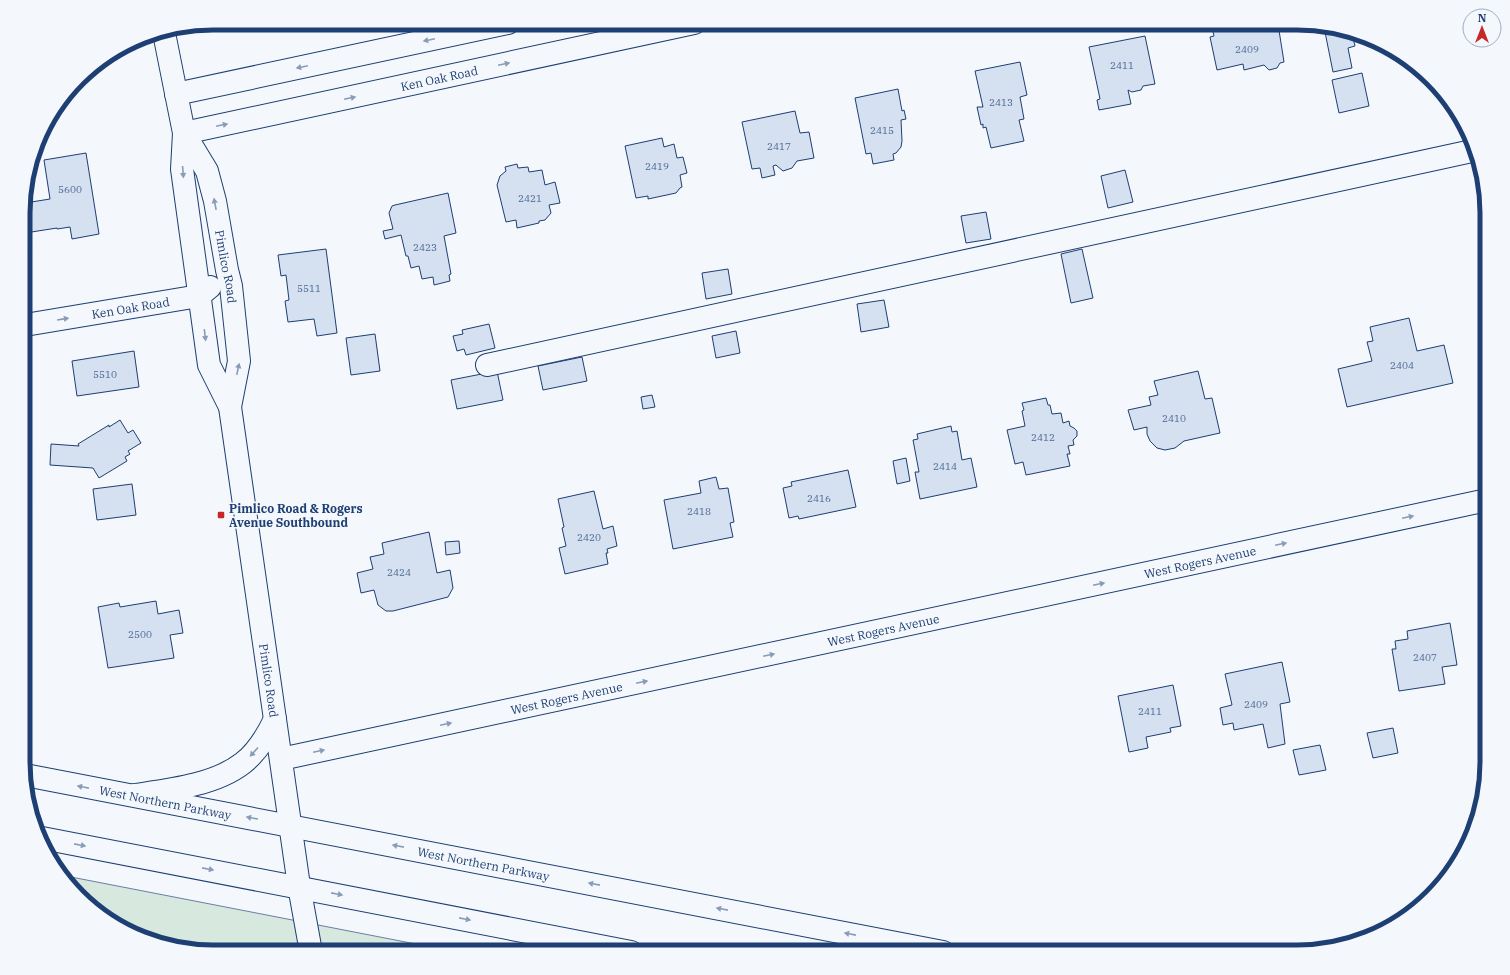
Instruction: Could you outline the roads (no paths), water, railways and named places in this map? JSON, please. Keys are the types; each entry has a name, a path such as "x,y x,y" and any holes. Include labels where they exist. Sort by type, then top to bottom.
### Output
{"street":[{"path":"176,94 475,30"},
{"name":"Ken Oak Road","path":"184,133 662,30"},
{"name":"Pimlico Road","path":"165,36 184,133 182,169 209,365 230,408 290,826 310,945"},
{"name":"Pimlico Road","path":"184,133 207,171 215,201 226,270 231,286 239,361 230,408"},
{"path":"487,365 1469,152"},
{"path":"199,296 212,286 226,270"},
{"name":"Ken Oak Road","path":"30,324 199,296"},
{"name":"West Rogers Avenue","path":"281,759 1480,502"},
{"path":"130,796 178,788 230,772 243,763 253,753 266,737 275,719"},
{"name":"West Northern Parkway","path":"31,777 907,945"},
{"path":"47,839 299,886 596,945"}],"place":[{"name":"Pimlico Road & Rogers Avenue Southbound","path":"221,515"}]}
